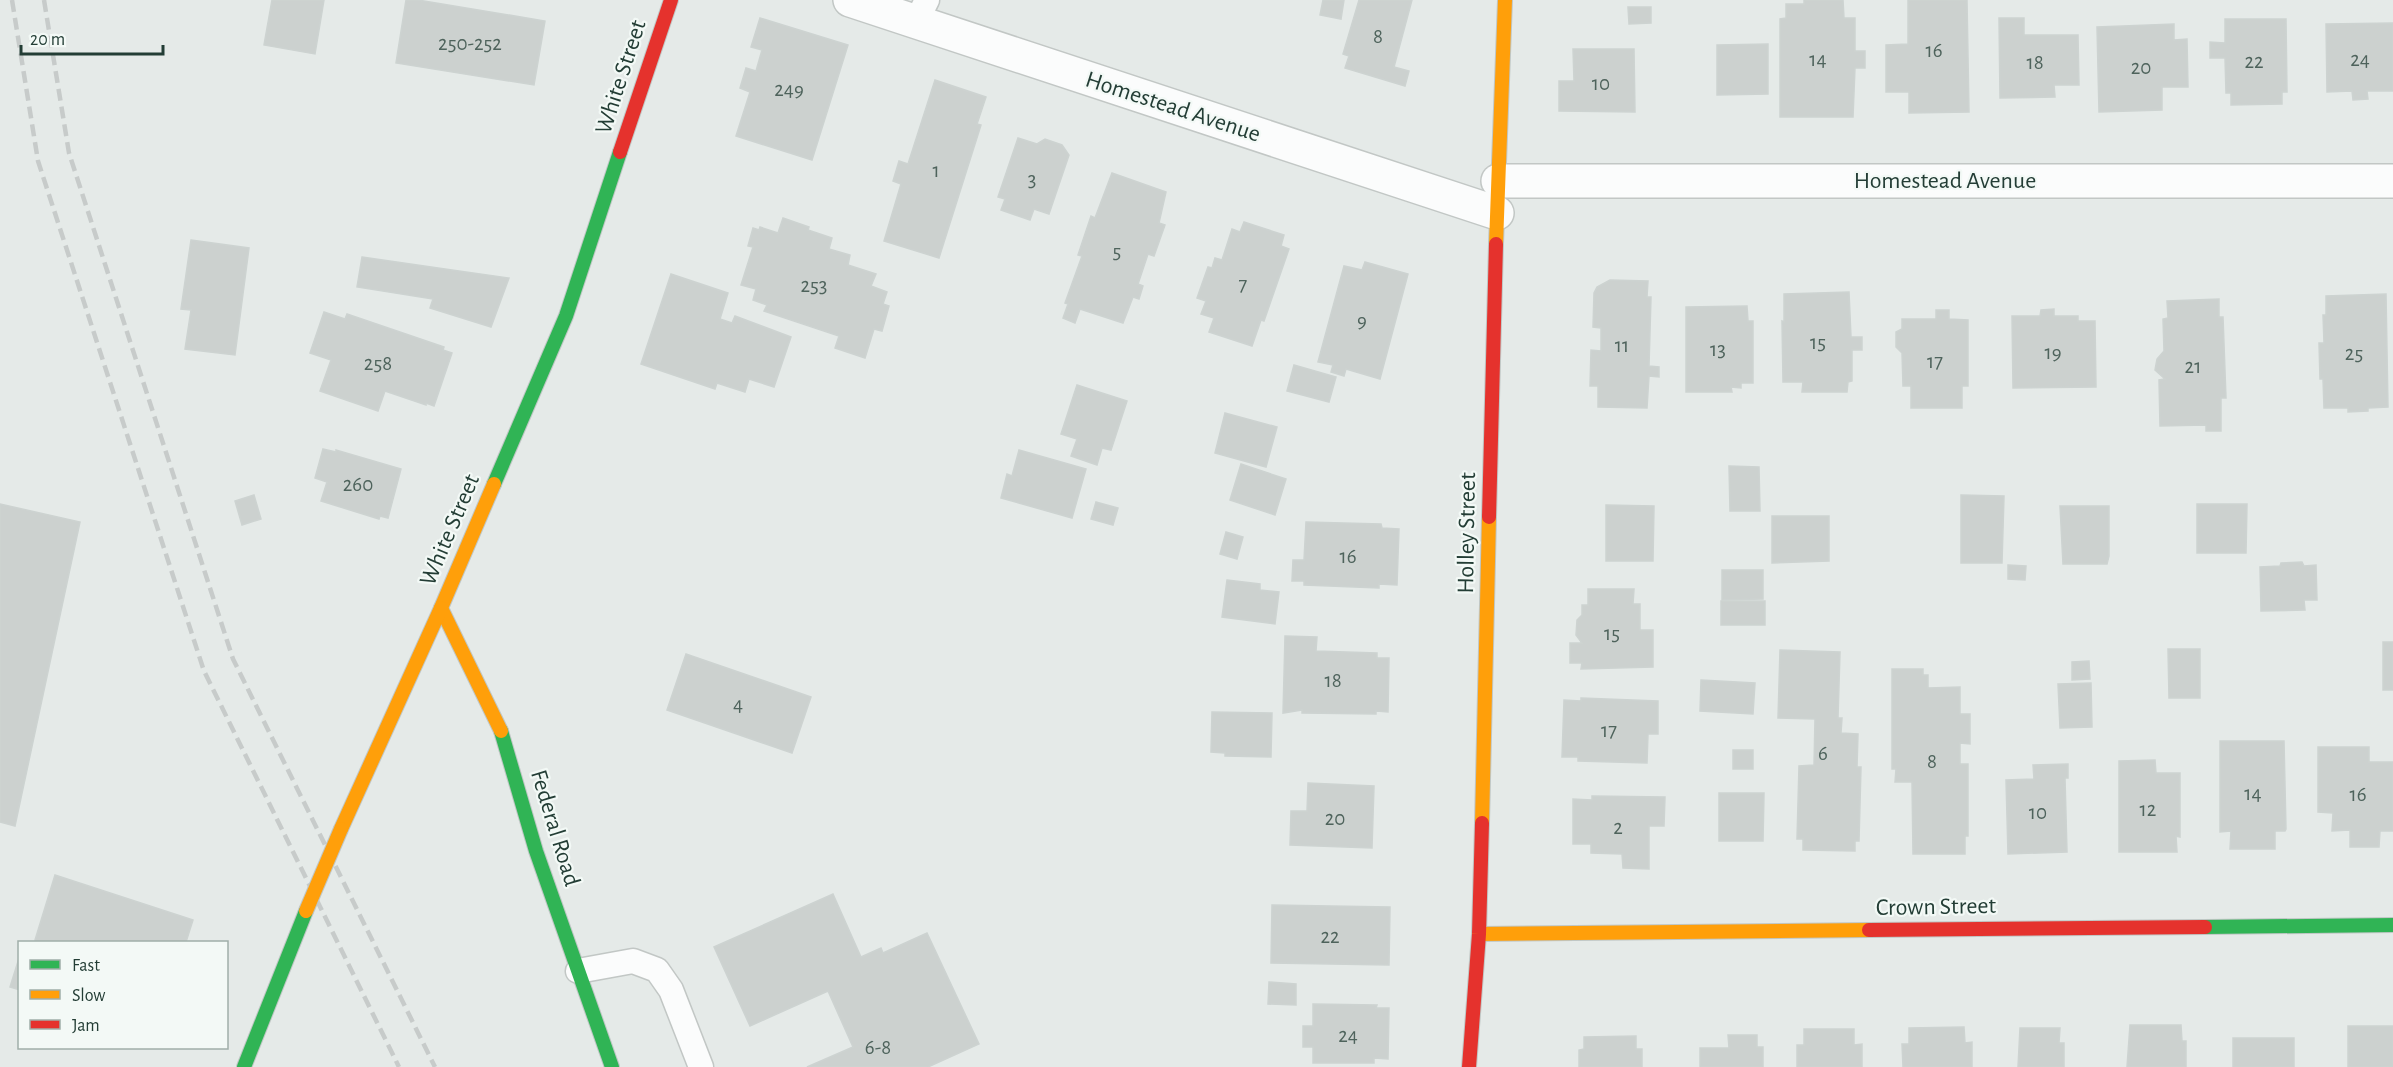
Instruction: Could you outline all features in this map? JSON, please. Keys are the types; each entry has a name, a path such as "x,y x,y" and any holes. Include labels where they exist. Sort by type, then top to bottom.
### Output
{"street":[{"name":"White Street","path":"244,1067 341,829 441,608 566,316 671,0"},
{"name":"Homestead Avenue","path":"850,0 921,11 1497,213"},
{"name":"Holley Street","path":"1469,1067 1479,934 1497,213 1505,0"},
{"name":"Homestead Avenue","path":"1498,181 2393,181"},
{"name":"Federal Road","path":"441,608 503,734 536,851 612,1067"},
{"name":"Crown Street","path":"1479,934 2393,926"}],"lane":[{"path":"578,971 633,961 657,970 671,990 701,1067"}],"building":[{"path":"272,0 324,0 315,54 264,45"},
{"path":"406,0 545,21 534,85 396,63"},
{"path":"1323,0 1344,0 1341,19 1320,15"},
{"path":"1359,0 1412,0 1394,67 1409,71 1405,86 1345,68 1349,56 1343,54"},
{"path":"1804,0 1843,0 1844,18 1855,18 1855,51 1865,51 1865,68 1855,68 1853,117 1780,117 1780,19 1786,18 1786,4 1804,4"},
{"path":"1908,0 1967,0 1969,112 1909,113 1909,92 1886,92 1886,45 1908,44"},
{"path":"1628,7 1651,7 1651,23 1629,24"},
{"path":"760,18 848,45 812,160 736,136 750,92 740,88 746,68 756,71 762,50 751,47"},
{"path":"1999,18 2024,18 2024,35 2078,35 2079,85 2054,85 2055,97 2000,98"},
{"path":"2225,19 2286,19 2287,92 2282,92 2282,104 2231,105 2231,93 2226,93 2225,58 2210,58 2210,42 2225,43"},
{"path":"2393,23 2393,91 2367,91 2368,99 2353,100 2352,91 2327,92 2326,24"},
{"path":"2174,24 2174,40 2187,39 2188,87 2162,87 2162,110 2099,112 2097,27"},
{"path":"1768,44 1768,94 1717,95 1717,45"},
{"path":"1573,49 1634,49 1635,112 1559,111 1559,81 1574,81"},
{"path":"935,80 986,97 977,124 981,125 939,258 884,241 901,184 893,181 899,161 908,164"},
{"path":"1018,138 1037,144 1045,139 1062,145 1069,155 1049,214 1034,209 1030,220 1001,210 1005,199 998,197"},
{"path":"1112,173 1166,192 1159,223 1165,225 1154,256 1148,254 1138,284 1143,286 1139,299 1133,297 1123,323 1080,309 1075,323 1063,318 1068,304 1065,303 1082,256 1078,255 1091,216 1095,218"},
{"path":"783,218 832,238 829,249 850,255 848,265 876,274 871,286 887,292 883,304 889,306 882,331 874,329 865,358 835,348 839,336 764,311 767,305 753,300 756,289 741,285 753,247 748,246 753,228 759,230 760,227 778,233"},
{"path":"1244,222 1284,235 1281,246 1289,249 1264,321 1261,320 1252,346 1209,332 1214,318 1201,314 1206,301 1197,298 1208,267 1212,268 1215,258 1222,260 1232,229 1240,232"},
{"path":"191,240 249,248 235,355 185,349 191,310 181,309"},
{"path":"362,257 509,278 491,327 430,308 433,299 357,287"},
{"path":"1365,262 1408,274 1380,379 1346,369 1344,376 1331,372 1333,365 1318,362 1344,266 1362,270"},
{"path":"671,274 728,293 720,319 732,323 735,316 791,337 774,387 749,379 745,392 717,383 715,389 641,364"},
{"path":"1610,280 1648,281 1647,297 1651,297 1649,366 1659,367 1659,377 1649,376 1647,408 1598,407 1598,386 1590,386 1591,350 1601,351 1601,328 1593,327 1594,293 1597,287"},
{"path":"1849,292 1851,337 1862,337 1862,350 1852,350 1852,381 1848,382 1847,392 1802,392 1803,382 1783,382 1784,294"},
{"path":"2386,294 2388,407 2348,412 2348,408 2324,408 2319,343 2324,343 2323,315 2326,315 2326,296"},
{"path":"2219,299 2219,317 2223,317 2226,398 2221,398 2221,431 2206,431 2206,425 2160,426 2159,380 2165,379 2155,370 2157,359 2164,351 2163,319 2168,318 2167,301"},
{"path":"1747,306 1748,321 1753,321 1753,383 1741,383 1741,388 1731,387 1732,392 1686,392 1686,307"},
{"path":"2054,309 2054,316 2078,316 2078,321 2095,321 2096,387 2013,388 2012,316 2040,316 2041,310"},
{"path":"1936,310 1949,310 1949,319 1968,320 1968,386 1962,386 1962,408 1911,408 1911,386 1903,386 1902,353 1896,347 1896,332 1902,329 1902,319 1936,319"},
{"path":"324,312 345,319 347,314 444,347 443,350 452,353 434,406 385,391 378,411 320,391 331,360 310,353"},
{"path":"1294,365 1336,377 1329,402 1287,391"},
{"path":"1077,385 1127,401 1111,450 1102,448 1097,465 1071,456 1077,439 1061,434"},
{"path":"1225,413 1277,427 1266,467 1215,453"},
{"path":"323,449 336,452 336,450 401,469 388,518 380,516 379,519 321,501 327,482 315,478"},
{"path":"1019,450 1086,469 1072,518 1001,498 1007,474 1012,476"},
{"path":"1241,464 1286,479 1275,515 1230,500"},
{"path":"1729,466 1759,467 1760,511 1730,511"},
{"path":"254,495 261,519 242,525 235,501"},
{"path":"1961,495 2004,496 2002,563 1961,563"},
{"path":"1096,502 1118,508 1113,525 1091,519"},
{"path":"0,504 80,522 15,826 0,822"},
{"path":"2197,504 2247,504 2246,553 2197,553"},
{"path":"1606,505 1654,506 1653,561 1606,561"},
{"path":"2060,506 2109,506 2107,564 2063,564"},
{"path":"1772,516 1829,516 1829,561 1772,563"},
{"path":"1306,522 1381,524 1382,528 1399,529 1397,585 1379,584 1379,588 1304,585 1304,581 1292,581 1293,560 1304,560"},
{"path":"1226,532 1243,537 1237,559 1220,554"},
{"path":"2302,562 2304,566 2316,565 2317,600 2304,600 2305,610 2261,611 2260,567"},
{"path":"2008,565 2026,566 2025,580 2008,579"},
{"path":"1722,570 1763,570 1763,599 1722,600"},
{"path":"1227,580 1260,584 1260,590 1279,592 1275,624 1222,617"},
{"path":"1588,589 1634,589 1633,604 1640,604 1640,630 1653,630 1653,667 1581,669 1582,663 1570,663 1570,643 1582,643 1576,635 1577,620 1582,615 1582,605 1588,605"},
{"path":"1721,601 1765,601 1765,625 1721,625"},
{"path":"1285,636 1317,637 1316,651 1377,653 1377,658 1389,658 1388,712 1376,711 1376,714 1302,713 1302,710 1283,713"},
{"path":"2383,642 2393,642 2393,690 2383,690"},
{"path":"2168,649 2200,649 2200,698 2169,698"},
{"path":"1780,650 1840,652 1838,718 1842,718 1841,733 1858,734 1857,767 1861,767 1859,841 1855,841 1855,851 1803,850 1803,839 1797,839 1799,766 1814,765 1815,719 1778,718"},
{"path":"686,654 811,697 792,753 667,710"},
{"path":"2089,661 2090,679 2072,680 2072,662"},
{"path":"1892,669 1923,669 1923,675 1928,675 1928,688 1960,687 1960,714 1970,714 1970,744 1960,743 1960,764 1968,764 1968,836 1965,836 1965,854 1913,854 1912,782 1895,782 1896,769 1892,769"},
{"path":"1701,680 1755,683 1753,714 1700,711"},
{"path":"2091,683 2092,727 2060,728 2058,684"},
{"path":"1581,698 1658,701 1658,734 1648,734 1647,763 1578,761 1578,757 1562,757 1564,700 1581,701"},
{"path":"1212,712 1272,713 1271,757 1225,756 1225,753 1211,752"},
{"path":"2220,741 2284,741 2286,829 2275,831 2275,849 2230,849 2231,831 2220,832"},
{"path":"2318,747 2369,747 2369,762 2393,762 2393,831 2380,831 2379,847 2350,847 2350,830 2332,831 2333,813 2318,812"},
{"path":"1733,750 1753,750 1753,769 1733,769"},
{"path":"2155,760 2156,773 2180,773 2180,837 2176,836 2177,852 2119,852 2119,761"},
{"path":"2068,764 2068,778 2065,778 2067,852 2008,854 2006,780 2034,779 2033,765"},
{"path":"1308,783 1374,786 1372,848 1290,845 1291,811 1307,811"},
{"path":"1719,793 1764,793 1763,841 1719,841"},
{"path":"1592,796 1665,797 1664,826 1649,826 1649,869 1623,868 1622,854 1591,853 1591,844 1573,844 1573,799 1592,800"},
{"path":"55,875 193,920 186,941 35,940"},
{"path":"833,894 861,957 881,948 883,953 927,933 979,1044 928,1067 807,1067 853,1047 828,991 750,1026 714,947"},
{"path":"1272,905 1390,907 1389,965 1271,963"},
{"path":"18,961 18,989 10,987"},
{"path":"1269,982 1296,984 1296,1005 1268,1004"},
{"path":"1313,1004 1377,1005 1376,1008 1389,1008 1388,1059 1374,1058 1374,1063 1313,1063 1313,1047 1303,1047 1303,1026 1313,1026"},
{"path":"2130,1025 2181,1025 2182,1041 2186,1041 2186,1067 2127,1067"},
{"path":"2348,1026 2393,1026 2393,1067 2348,1067"},
{"path":"1964,1027 1965,1043 1972,1042 1972,1067 1903,1067 1902,1044 1909,1044 1909,1028"},
{"path":"2020,1028 2060,1028 2059,1043 2064,1043 2064,1067 2018,1067"},
{"path":"1804,1029 1854,1029 1854,1045 1862,1044 1862,1067 1797,1067 1797,1045 1804,1045"},
{"path":"1728,1035 1757,1035 1757,1047 1763,1047 1763,1067 1700,1067 1700,1048 1729,1048"},
{"path":"1636,1036 1636,1049 1642,1049 1642,1067 1579,1067 1579,1050 1584,1049 1584,1037"},
{"path":"2233,1038 2294,1038 2294,1067 2233,1067"}],"railway":[{"path":"12,0 38,161 204,671 399,1067"},
{"path":"44,0 69,153 233,659 435,1067"}],"traffic: fast":[{"path":"494,484 566,316 620,152"},
{"path":"501,731 536,851 612,1067"},
{"path":"244,1067 306,911"},
{"path":"2205,927 2393,925"}],"traffic: slow":[{"path":"1496,244 1505,0"},
{"path":"494,484 441,608 501,731"},
{"path":"1482,823 1489,517"},
{"path":"341,829 441,608"},
{"path":"306,911 341,829"},
{"path":"1479,934 1869,930"}],"traffic: jam":[{"path":"620,152 671,0"},
{"path":"1489,517 1496,244"},
{"path":"1469,1067 1479,934 1482,823"},
{"path":"1869,930 2205,927"}]}
